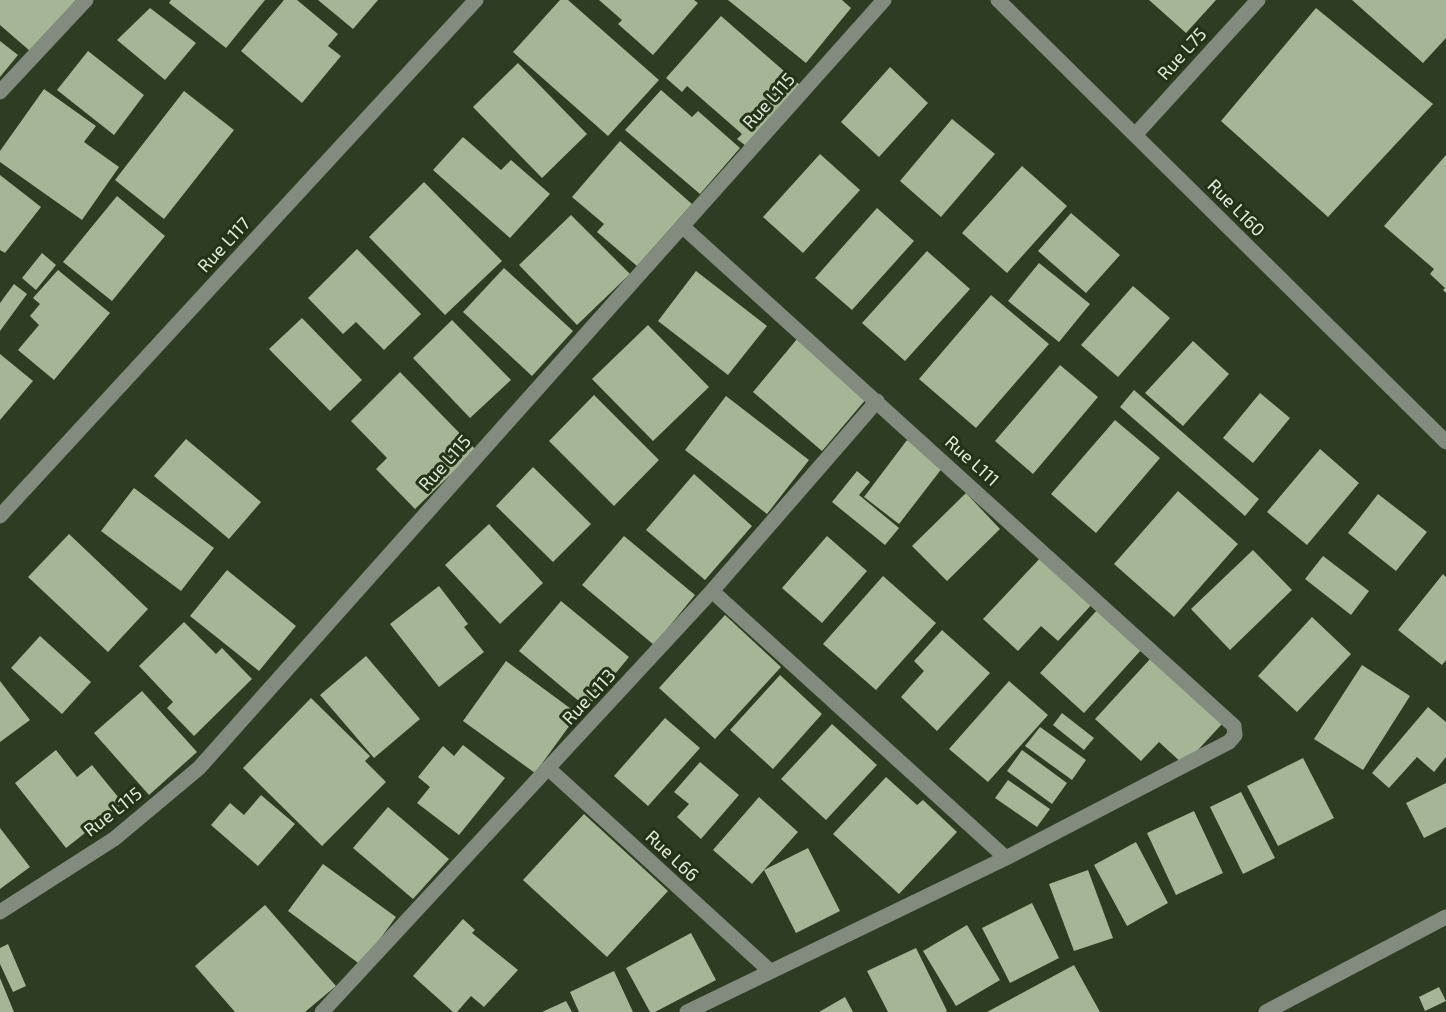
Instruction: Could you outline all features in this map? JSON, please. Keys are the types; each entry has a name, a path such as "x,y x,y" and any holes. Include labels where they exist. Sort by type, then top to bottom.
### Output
{"street":[{"path":"0,92 86,0"},
{"name":"Rue L117","path":"0,516 476,0"},
{"name":"Rue L115","path":"0,912 114,839 199,768 884,0"},
{"name":"Rue L160","path":"998,0 1446,442"},
{"name":"Rue L75","path":"1135,135 1258,0"},
{"name":"Rue L111","path":"682,226 1234,726 1235,735 1229,742 1006,858"},
{"name":"Rue L113","path":"322,1012 712,591 877,401"},
{"path":"687,1012 1006,858 712,591"},
{"name":"Rue L66","path":"549,769 770,971"},
{"path":"1266,1012 1446,918"}],"building":[{"path":"0,0 76,0 30,51 0,25"},
{"path":"171,0 265,0 226,48 169,3"},
{"path":"284,0 297,0 338,34 328,46 341,56 302,103 241,51"},
{"path":"318,0 378,0 353,29"},
{"path":"560,0 568,0 659,80 608,136 513,52"},
{"path":"599,0 694,0 698,3 653,55 618,24 622,20"},
{"path":"728,0 842,0 851,8 806,63"},
{"path":"1149,0 1216,0 1186,33"},
{"path":"1352,0 1446,0 1446,38 1423,63"},
{"path":"150,8 196,43 165,80 117,40"},
{"path":"1316,8 1433,104 1328,217 1221,121"},
{"path":"721,16 800,85 746,146 737,139 742,134 687,86 682,92 666,78"},
{"path":"0,41 18,55 0,77"},
{"path":"88,51 144,95 114,135 57,90"},
{"path":"518,63 587,134 542,178 473,107"},
{"path":"890,67 928,103 879,157 841,122"},
{"path":"44,89 96,126 84,142 119,167 82,220 0,162 0,151"},
{"path":"661,90 692,117 698,111 740,148 700,194 625,130"},
{"path":"184,91 234,130 164,219 115,180"},
{"path":"952,119 995,154 941,217 900,181"},
{"path":"463,137 501,170 511,160 550,194 510,238 433,170"},
{"path":"620,141 692,204 637,266 597,232 604,224 572,197"},
{"path":"820,154 860,190 803,253 763,217"},
{"path":"1446,155 1446,293 1443,290 1445,288 1430,274 1434,269 1384,226"},
{"path":"1022,166 1067,206 1007,273 962,233"},
{"path":"0,175 41,207 5,253 0,250"},
{"path":"424,182 502,261 445,315 369,237"},
{"path":"117,196 165,236 112,301 63,262"},
{"path":"877,208 914,241 852,310 815,278"},
{"path":"1071,213 1120,255 1086,293 1038,251"},
{"path":"571,215 630,274 577,325 519,265"},
{"path":"357,249 421,314 384,350 356,322 343,334 308,298"},
{"path":"927,251 970,289 905,361 862,323"},
{"path":"42,253 56,265 36,290 22,278"},
{"path":"1039,263 1090,304 1059,342 1008,301"},
{"path":"504,268 573,331 532,376 463,312"},
{"path":"58,270 110,313 54,380 18,350 39,325 30,316 40,304 33,298"},
{"path":"696,271 767,326 728,375 658,321"},
{"path":"14,284 27,294 0,331 0,303"},
{"path":"1133,286 1170,318 1118,377 1081,345"},
{"path":"991,295 1049,344 976,428 919,379"},
{"path":"302,318 362,380 330,411 269,349"},
{"path":"452,320 511,380 470,418 413,358"},
{"path":"648,325 709,387 653,441 592,379"},
{"path":"797,339 867,398 822,451 753,392"},
{"path":"1193,341 1229,374 1183,426 1145,393"},
{"path":"0,354 33,381 0,420"},
{"path":"1060,365 1098,397 1033,474 995,441"},
{"path":"400,372 476,450 415,509 376,469 387,458 351,421"},
{"path":"1134,390 1259,499 1245,516 1120,407"},
{"path":"1260,393 1290,418 1253,463 1223,438"},
{"path":"594,395 659,460 614,506 549,441"},
{"path":"726,396 809,460 767,514 685,450"},
{"path":"1115,420 1160,458 1096,533 1051,494"},
{"path":"186,439 261,502 229,539 154,476"},
{"path":"907,440 943,467 899,524 864,497"},
{"path":"1320,449 1359,483 1307,545 1267,512"},
{"path":"533,467 591,524 553,562 496,506"},
{"path":"857,471 870,482 859,495 899,528 885,545 832,502"},
{"path":"694,474 752,526 705,580 646,530"},
{"path":"134,488 214,548 181,591 101,531"},
{"path":"1178,491 1238,544 1174,617 1114,564"},
{"path":"966,493 1000,529 947,581 912,546"},
{"path":"1378,494 1427,532 1396,571 1348,533"},
{"path":"489,524 543,583 500,624 445,565"},
{"path":"69,534 148,609 108,652 28,577"},
{"path":"624,536 695,595 654,645 582,585"},
{"path":"827,536 867,571 822,623 782,588"},
{"path":"1253,550 1292,590 1230,650 1191,609"},
{"path":"1043,555 1095,601 1058,641 1041,626 1018,651 983,619"},
{"path":"1323,556 1369,591 1351,615 1305,579"},
{"path":"227,570 296,626 259,671 190,616"},
{"path":"1443,574 1446,577 1446,660 1442,665 1398,630"},
{"path":"883,576 936,623 876,690 823,644"},
{"path":"439,586 468,624 464,627 484,652 439,687 390,624"},
{"path":"561,601 629,657 587,708 519,651"},
{"path":"1098,609 1142,649 1084,713 1040,673"},
{"path":"725,615 781,667 715,739 659,688"},
{"path":"1312,617 1351,654 1297,712 1258,676"},
{"path":"184,622 216,654 222,648 252,679 194,736 167,708 173,702 139,666"},
{"path":"942,630 990,673 937,731 901,697 924,671 914,661"},
{"path":"40,636 91,682 62,714 11,668"},
{"path":"366,656 420,719 374,758 320,695"},
{"path":"1151,658 1222,724 1184,765 1159,742 1141,761 1095,719"},
{"path":"506,661 578,714 535,773 463,721"},
{"path":"1362,665 1410,696 1363,770 1314,739"},
{"path":"780,675 822,714 773,769 730,730"},
{"path":"0,681 30,720 0,742"},
{"path":"1009,681 1048,715 988,782 949,749"},
{"path":"142,691 197,752 149,795 94,733"},
{"path":"311,698 370,756 365,761 386,782 322,846 243,768"},
{"path":"1428,707 1446,722 1446,757 1434,772 1417,757 1389,788 1372,773"},
{"path":"1062,713 1094,738 1084,750 1053,725"},
{"path":"665,718 700,748 648,806 614,776"},
{"path":"832,724 877,765 826,820 781,779"},
{"path":"1040,727 1086,760 1072,780 1025,746"},
{"path":"463,745 505,778 459,835 417,803 430,787 418,777 443,746 454,756"},
{"path":"56,750 77,777 92,765 123,803 66,848 15,783"},
{"path":"1022,750 1067,783 1052,804 1007,771"},
{"path":"1303,758 1334,818 1278,846 1247,786"},
{"path":"700,762 739,795 701,839 677,817 689,804 674,792"},
{"path":"886,777 917,805 923,800 957,832 899,894 833,834"},
{"path":"1008,780 1050,809 1037,827 995,798"},
{"path":"1446,783 1446,827 1424,838 1406,803"},
{"path":"1241,792 1275,858 1243,874 1210,807"},
{"path":"261,795 295,824 258,866 211,825 230,803 244,815"},
{"path":"759,797 798,832 752,884 713,850"},
{"path":"388,807 449,859 413,899 353,848"},
{"path":"1194,811 1223,873 1176,895 1147,833"},
{"path":"584,814 668,891 607,957 523,880"},
{"path":"0,828 30,867 0,889"},
{"path":"1136,842 1168,903 1127,926 1094,865"},
{"path":"808,848 840,911 796,933 764,870"},
{"path":"323,864 396,917 361,965 288,911"},
{"path":"1088,870 1113,938 1074,951 1049,884"},
{"path":"1032,903 1059,958 1010,983 982,928"},
{"path":"265,905 336,986 305,1012 235,1012 195,966"},
{"path":"463,919 475,930 472,933 518,970 484,1007 471,996 457,1012 453,1012 413,976"},
{"path":"967,925 1000,980 956,1006 923,951"},
{"path":"691,933 716,980 655,1012 650,1012 626,968"},
{"path":"8,944 26,986 13,992 0,964 0,948"},
{"path":"916,948 947,1011 945,1012 888,1012 867,971"},
{"path":"1074,965 1100,1012 987,1012"},
{"path":"614,971 633,1012 579,1012 570,992"},
{"path":"0,978 14,1012 0,1012"},
{"path":"1439,987 1446,1001 1425,1011 1419,997"},
{"path":"845,997 853,1012 819,1012"},
{"path":"566,1001 572,1012 542,1012"}]}
